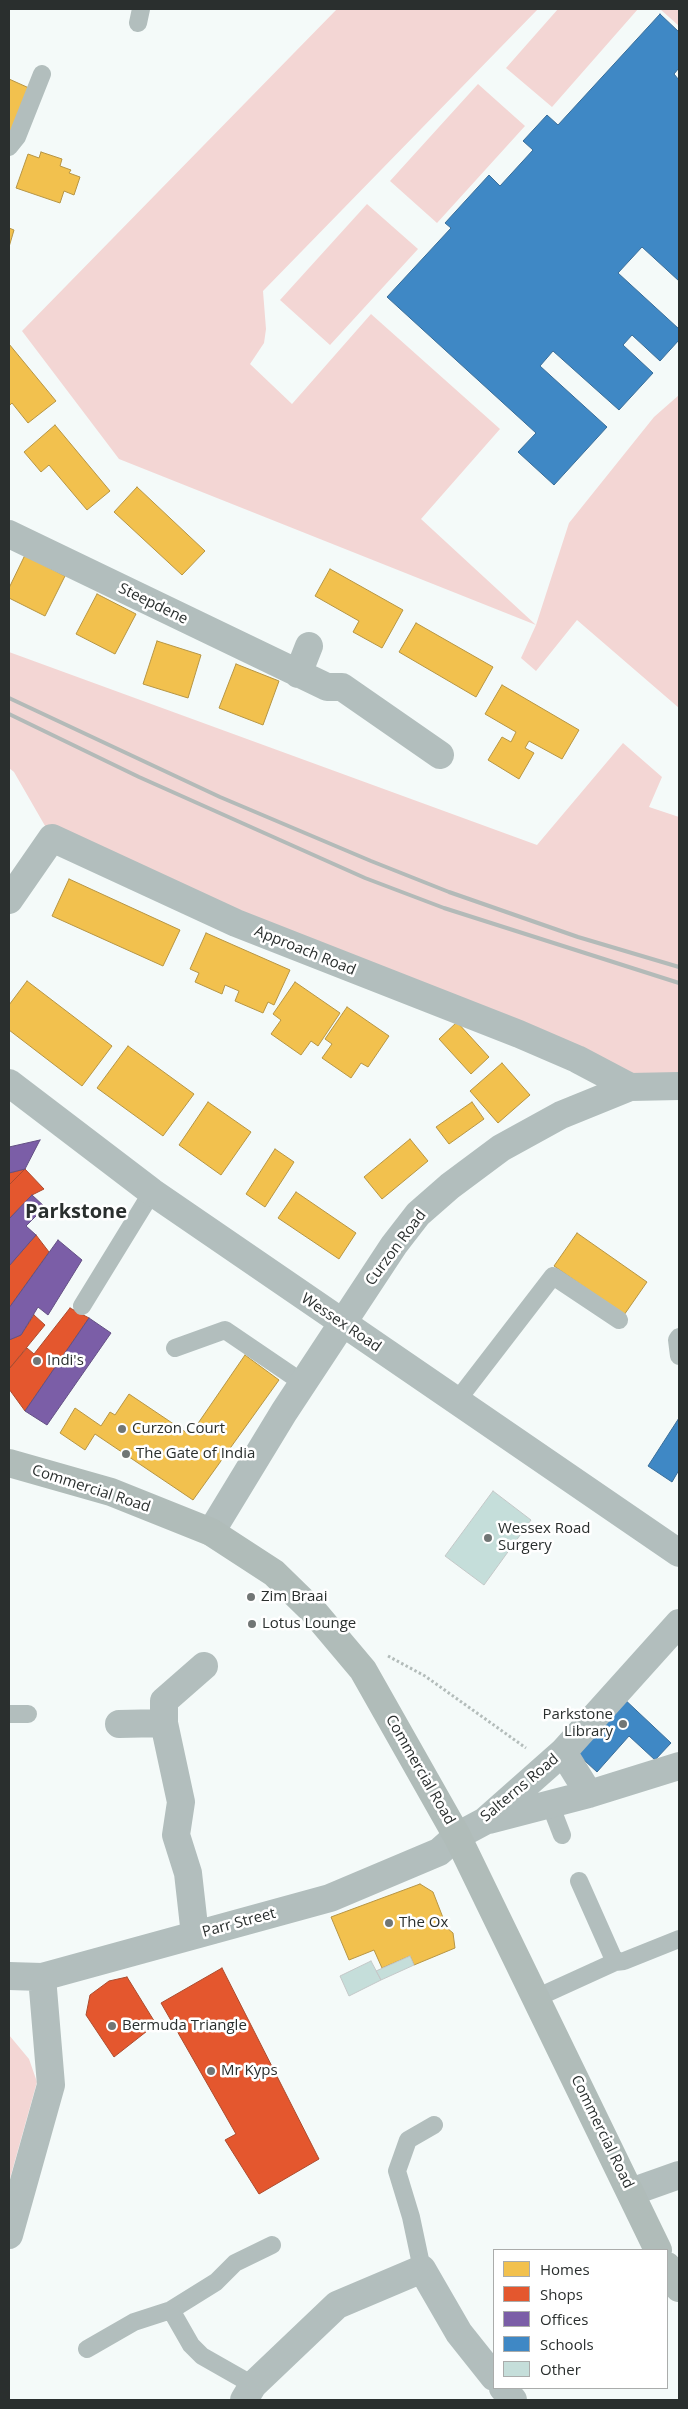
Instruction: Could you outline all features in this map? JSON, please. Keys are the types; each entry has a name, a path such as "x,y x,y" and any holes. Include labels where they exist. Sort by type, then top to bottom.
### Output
{"highway":[{"name":"Commercial Road","path":"9,1463 111,1492 211,1532 274,1573 315,1613 362,1670 457,1836 658,2249"},
{"path":"668,2268 679,2288"}],"street":[{"name":"Steepdene","path":"9,534 327,688 342,687 440,755"},
{"path":"298,674 309,646"},
{"name":"Approach Road","path":"9,900 52,838 236,923 519,1034 576,1059 630,1087"},
{"name":"Wessex Road","path":"9,1083 152,1192 342,1324 679,1553"},
{"name":"Curzon Road","path":"211,1532 284,1412 400,1237 418,1214 450,1186 500,1148 561,1115 630,1087 679,1086"},
{"name":"Salterns Road","path":"457,1836 485,1821 556,1758 679,1623"},
{"path":"195,1935 188,1872 176,1835 182,1802 164,1723 164,1701 204,1666"},
{"path":"119,1724 164,1723"},
{"path":"556,1758 589,1794"},
{"path":"485,1821 589,1794 679,1766"},
{"name":"Parr Street","path":"9,1976 42,1977 330,1898 439,1852 457,1836"},
{"path":"9,2235 51,2085 42,1977"},
{"path":"631,2192 679,2175"},
{"path":"248,2393 337,2305 422,2269 459,2333 490,2363"},
{"path":"504,2389 513,2400"}],"lane":[{"path":"9,147 17,137 42,74"},
{"path":"82,1306 152,1192"},
{"path":"456,1402 553,1276 619,1320"},
{"path":"175,1348 225,1330 303,1383"},
{"path":"679,1337 677,1340 679,1356"},
{"path":"9,1714 28,1714"},
{"path":"550,1804 562,1835"},
{"path":"580,1881 615,1962"},
{"path":"536,1998 615,1962 624,1961 679,1939"},
{"path":"422,2269 411,2217 397,2171 408,2140 434,2125"},
{"path":"87,2349 134,2322 172,2310 216,2282 235,2263 272,2245"},
{"path":"172,2310 191,2345 248,2393"}],"path":[{"path":"384,1653 425,1676 556,1758"}],"shaded area":[{"path":"337,9 538,9 263,291 266,329 264,343 250,364 292,404 371,314 500,429 421,519 536,625 119,459 22,331"},
{"path":"558,9 638,9 552,107 506,68"},
{"path":"660,9 679,9 679,26"},
{"path":"478,84 525,126 437,223 390,181"},
{"path":"367,204 418,249 330,345 280,300"},
{"path":"679,395 679,708 577,620 536,671 521,658 536,625 569,523 654,417"},
{"path":"9,652 537,845 623,743 662,777 649,807 679,817 679,1086 630,1087 52,838 14,772 9,768"},
{"path":"9,2035 29,2059 37,2082 9,2182"}],"building: Homes":[{"path":"9,79 29,88 9,137"},
{"path":"41,152 62,159 60,166 71,170 69,173 80,177 74,195 64,191 60,203 16,188 28,154 39,158"},
{"path":"9,228 14,230 9,247"},
{"path":"9,344 56,401 28,423 12,403 9,406"},
{"path":"55,425 110,491 87,510 49,465 41,472 24,452"},
{"path":"137,487 205,551 182,575 114,512"},
{"path":"25,555 65,576 45,616 9,598 9,588"},
{"path":"330,569 403,610 382,648 353,632 359,621 315,596"},
{"path":"97,594 136,614 115,654 76,634"},
{"path":"416,623 493,667 476,697 399,652"},
{"path":"157,641 201,655 188,698 143,684"},
{"path":"236,664 279,681 263,725 219,708"},
{"path":"502,685 579,730 562,759 529,741 525,748 534,753 519,779 488,760 502,737 511,742 516,732 485,714"},
{"path":"69,879 180,930 163,966 52,916"},
{"path":"206,933 290,970 274,1005 268,1002 263,1013 235,1001 239,991 225,985 222,994 195,982 199,973 190,969"},
{"path":"27,981 112,1046 82,1086 9,1030 9,1005"},
{"path":"295,982 340,1013 318,1046 311,1041 301,1055 271,1034 281,1020 273,1014"},
{"path":"347,1007 389,1036 368,1067 361,1063 351,1078 322,1058 332,1044 325,1039"},
{"path":"457,1022 489,1057 471,1074 439,1039"},
{"path":"128,1046 194,1094 163,1136 97,1088"},
{"path":"502,1063 530,1095 498,1123 470,1091"},
{"path":"208,1102 251,1132 221,1175 179,1145"},
{"path":"472,1102 484,1119 449,1144 436,1127"},
{"path":"410,1139 428,1161 382,1199 364,1177"},
{"path":"275,1149 294,1162 265,1207 246,1194"},
{"path":"296,1192 356,1233 339,1259 278,1218"},
{"path":"577,1233 647,1282 624,1315 554,1266"},
{"name":"Curzon Court","path":"245,1355 279,1380 193,1500 95,1434 85,1450 60,1433 75,1408 101,1426 110,1412 115,1415 129,1394 190,1435"},
{"name":"The Ox","path":"420,1884 433,1892 447,1928 453,1933 455,1948 414,1965 410,1956 382,1968 374,1950 349,1960 331,1917"}],"building: Shops":[{"path":"25,1169 9,1185 9,1173"},
{"path":"25,1169 44,1189 32,1195 9,1219 9,1185"},
{"path":"36,1235 49,1252 9,1308 9,1266"},
{"name":"Indi's","path":"70,1308 89,1318 25,1411 9,1389 9,1369 27,1348 34,1354"},
{"path":"34,1315 45,1325 9,1369 9,1340 21,1335"},
{"path":"222,1968 319,2159 259,2194 225,2140 236,2134 161,2003"},
{"path":"127,1977 156,2024 114,2057 86,2015 90,1995 109,1981"}],"building: Offices":[{"path":"40,1140 25,1169 9,1173 9,1147"},
{"path":"32,1195 45,1207 26,1226 36,1235 9,1266 9,1219"},
{"path":"58,1240 82,1260 48,1315 38,1307 21,1335 9,1340 9,1308"},
{"path":"89,1318 111,1333 47,1425 25,1411"}],"building: Schools":[{"path":"660,14 679,32 679,68 674,74 679,80 679,281 642,247 618,273 679,329 679,340 660,361 632,335 623,345 653,373 619,410 553,351 540,366 607,427 554,485 518,452 536,433 387,297 451,228 445,223 489,175 500,186 533,150 523,141 547,115 558,125"},
{"path":"679,1418 679,1470 672,1482 648,1466"},
{"name":"Parkstone Library","path":"620,1695 671,1743 655,1760 629,1736 597,1772 572,1749"}],"building: Other":[{"name":"Wessex Road Surgery","path":"493,1491 531,1520 484,1585 445,1556"},
{"path":"410,1956 414,1965 381,1980 376,1971"},
{"path":"371,1961 381,1980 349,1996 340,1976"}],"railway":[{"path":"9,698 220,797 371,861 449,892 578,937 679,967"},
{"path":"9,714 139,777 365,878 444,908 679,983"}],"place":[{"name":"Indi's","path":"37,1361"},
{"name":"Curzon Court","path":"122,1429"},
{"name":"The Gate of India","path":"126,1454"},
{"name":"Wessex Road Surgery","path":"488,1538"},
{"name":"Zim Braai","path":"251,1597"},
{"name":"Lotus Lounge","path":"252,1624"},
{"name":"Parkstone Library","path":"623,1724"},
{"name":"The Ox","path":"389,1923"},
{"name":"Bermuda Triangle","path":"112,2026"},
{"name":"Mr Kyps","path":"211,2071"}],"district":[{"name":"Parkstone","path":"76,1212"}]}
